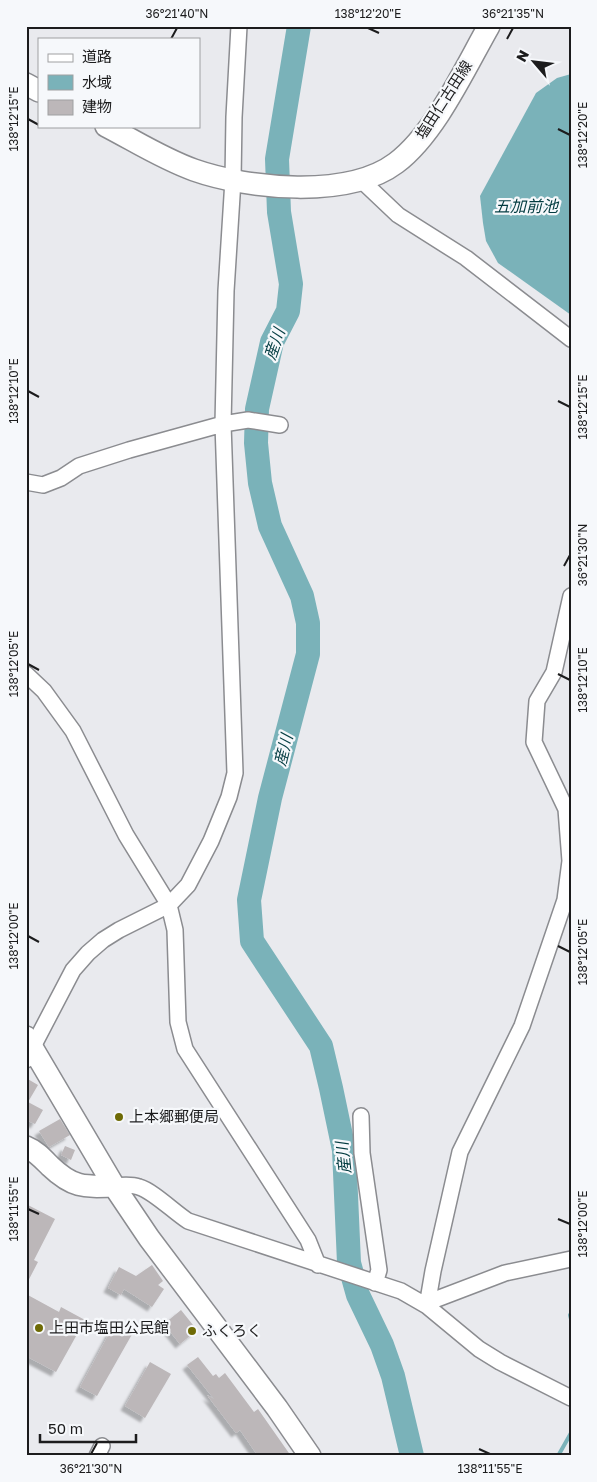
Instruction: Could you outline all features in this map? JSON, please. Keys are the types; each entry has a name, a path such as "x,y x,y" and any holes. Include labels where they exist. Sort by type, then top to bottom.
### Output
{"street":[{"path":"239,26 233,180 226,291 223,424 235,773 229,797 212,841 188,885 169,905 119,930 88,953 73,970 28,1047 114,1186 149,1238 277,1408 310,1456"},
{"name":"塩田仁古田線","path":"110,128 193,170 233,180 283,187 308,187 328,186 360,179 378,173 396,163 414,147 434,122 489,26"},
{"path":"26,84 38,90"},
{"path":"360,179 398,215 466,258 571,339"},
{"path":"26,482 43,485 61,478 79,466 223,424 248,420 280,425"},
{"path":"428,1304 433,1271 460,1152 522,1026 564,900 570,861 566,809 534,742 536,701 554,672 571,596"},
{"path":"26,674 44,691 73,732 126,835 169,905 175,930 178,1022 186,1049 323,1266"},
{"path":"362,1116 362,1153 379,1270 373,1282"},
{"path":"26,1146 72,1183 83,1186 130,1185 138,1187 149,1191 188,1221 400,1291 428,1304 479,1349 500,1362 571,1398"},
{"path":"428,1304 504,1273 571,1259"}],"water":[{"name":"五加前池","path":"571,74 571,315 498,263 486,241 480,196 536,93 557,78"}],"building":[{"path":"26,1078 38,1085 28,1102 43,1110 35,1124 26,1120"},
{"path":"60,1119 70,1135 49,1147 39,1131"},
{"path":"65,1146 75,1150 71,1160 61,1155"},
{"path":"26,1204 55,1219 34,1260 38,1262 26,1285"},
{"path":"152,1265 163,1281 158,1285 164,1289 152,1307 124,1289 121,1295 108,1288 119,1267 136,1276"},
{"path":"26,1294 59,1312 61,1307 85,1320 56,1372 26,1356"},
{"path":"181,1310 197,1330 180,1344 164,1324"},
{"path":"117,1319 135,1329 97,1396 80,1387"},
{"path":"198,1357 213,1376 216,1374 219,1378 225,1373 254,1412 258,1409 291,1456 258,1456 240,1430 236,1433 207,1395 214,1399 187,1365"},
{"path":"150,1362 171,1374 145,1418 125,1406"}],"waterway":[{"name":"産川","path":"299,26 277,159 279,212 291,284 288,311 272,342 257,409 256,443 260,483 270,526 302,596 308,623 308,654 270,798 249,900 252,941 321,1046 344,1150 349,1263 358,1295 382,1345 393,1376 412,1456"},
{"path":"570,1315 571,1319"},
{"path":"558,1456 571,1433"}],"place":[{"name":"上本郷郵便局","path":"119,1117"},
{"name":"上田市塩田公民館","path":"39,1328"},
{"name":"ふくろく","path":"192,1331"}]}
